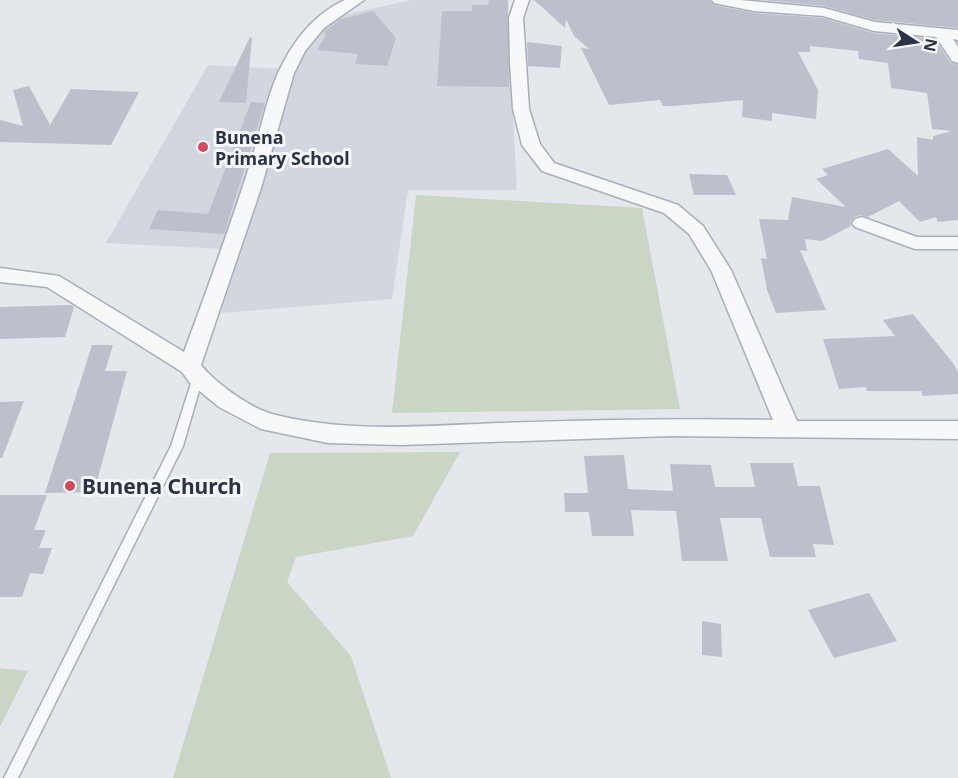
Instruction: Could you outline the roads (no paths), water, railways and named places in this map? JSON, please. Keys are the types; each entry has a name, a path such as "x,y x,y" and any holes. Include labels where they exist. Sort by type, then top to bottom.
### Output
{"street":[{"path":"194,372 261,159 282,81 297,52 317,27 331,12 357,0"},
{"path":"522,0 516,18 518,63 521,109 531,145 548,168 671,209 696,230 721,270 789,430"},
{"path":"720,0 754,7 824,6 874,26 958,35"},
{"path":"941,33 958,58"},
{"path":"862,223 915,243 958,243"},
{"path":"0,275 52,280 194,372 227,401 269,423 328,434 401,436 670,427 957,434"}],"lane":[{"path":"11,778 177,446 194,372"}],"place":[{"name":"Bunena Primary School","path":"203,147"},
{"name":"Bunena Church","path":"70,486"}]}
